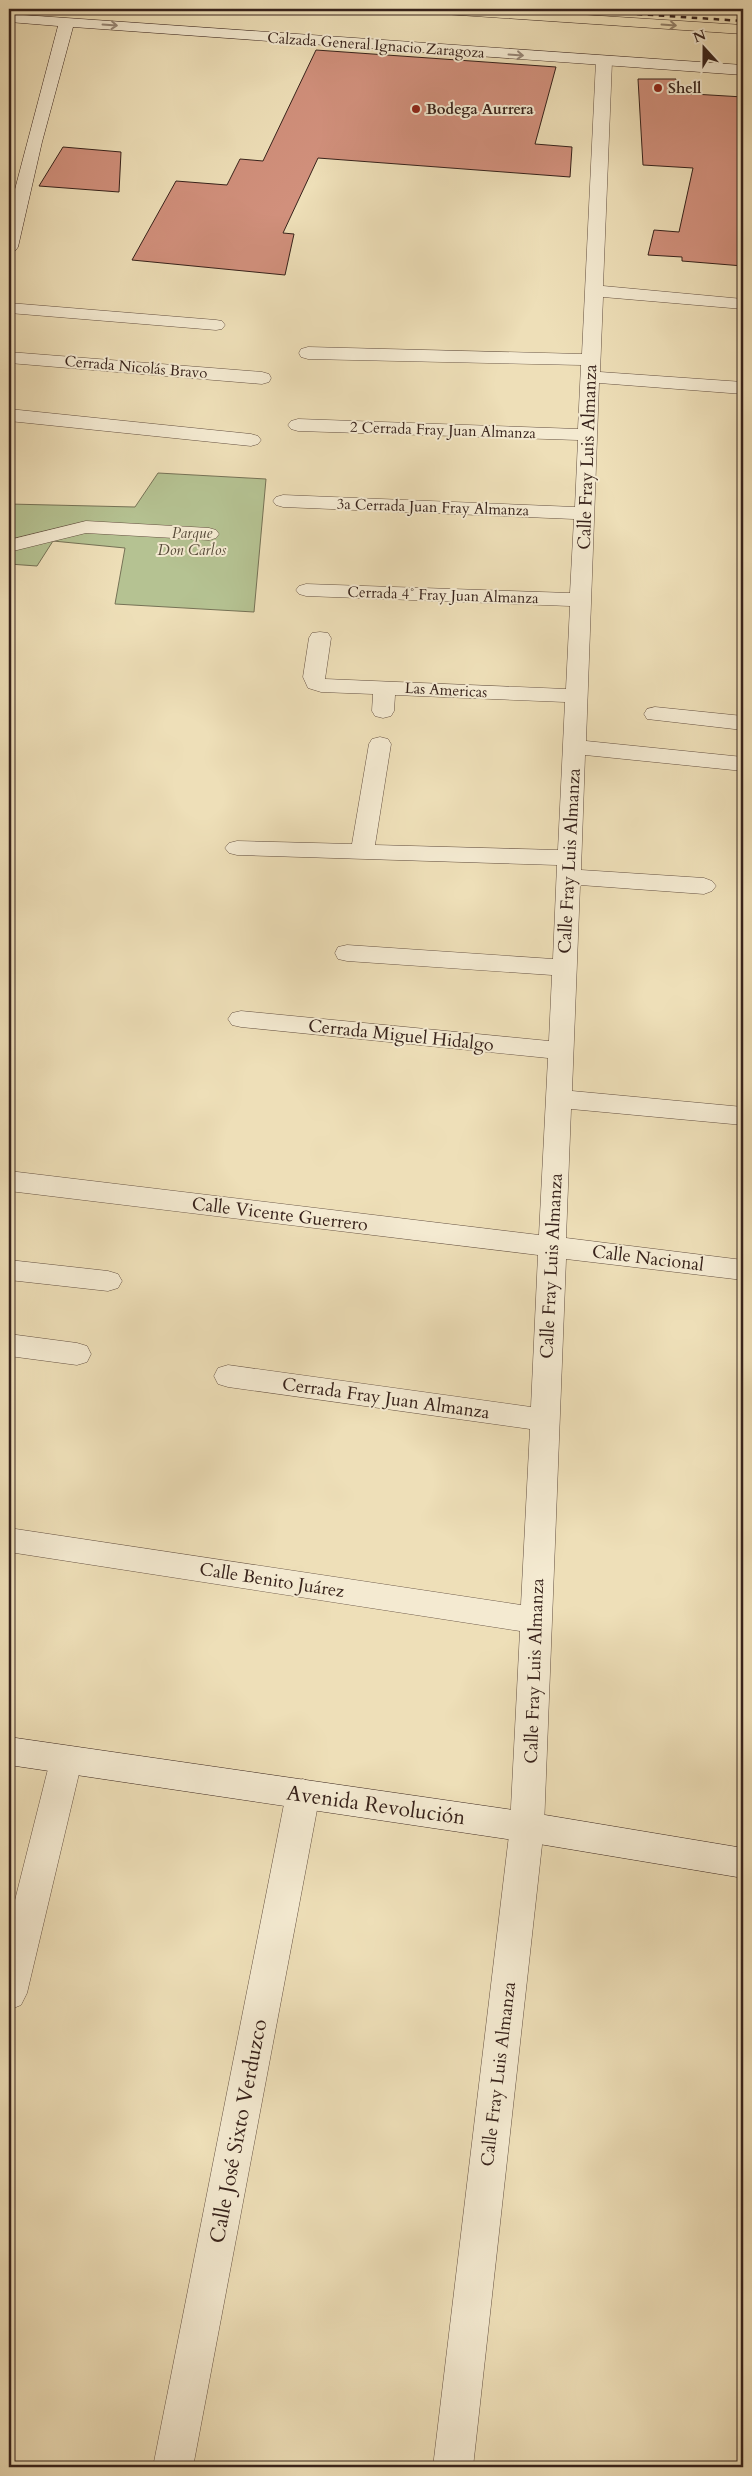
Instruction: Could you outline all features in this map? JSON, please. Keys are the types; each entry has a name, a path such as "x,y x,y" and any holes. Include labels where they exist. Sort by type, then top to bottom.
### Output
{"highway":[{"path":"429,9 743,30"}],"street":[{"name":"Calzada General Ignacio Zaragoza","path":"9,18 743,70"},
{"path":"9,247 34,142 67,22"},
{"name":"Calle Fray Luis Almanza","path":"453,2467 527,1827 604,61"},
{"path":"594,291 743,304"},
{"path":"9,308 216,325"},
{"path":"308,353 591,369 743,388"},
{"name":"Cerrada Nicolás Bravo","path":"9,357 262,378"},
{"path":"9,415 251,440"},
{"name":"2 Cerrada Fray Juan Almanza","path":"298,425 588,435"},
{"name":"3a Cerrada Juan Fray Almanza","path":"282,500 584,513"},
{"path":"9,546 86,528 209,534"},
{"name":"Cerrada 4˚ Fray Juan Almanza","path":"306,590 581,600"},
{"name":"Las Americas","path":"320,638 314,677 316,683 576,696"},
{"path":"383,711 384,687"},
{"path":"655,714 743,723"},
{"path":"362,852 380,744"},
{"path":"574,747 743,764"},
{"path":"237,848 362,852 569,868 704,886"},
{"path":"347,953 564,968"},
{"name":"Cerrada Miguel Hidalgo","path":"241,1019 561,1051"},
{"path":"558,1099 743,1116"},
{"name":"Calle Vicente Guerrero","path":"9,1181 552,1247"},
{"name":"Calle Nacional","path":"552,1247 743,1270"},
{"path":"9,1270 108,1281"},
{"path":"9,1345 77,1354"},
{"name":"Cerrada Fray Juan Almanza","path":"228,1376 544,1420"},
{"name":"Calle Benito Juárez","path":"9,1540 536,1620"},
{"name":"Avenida Revolución","path":"9,1751 66,1761 527,1827 743,1863"},
{"path":"9,1994 66,1761"},
{"name":"Calle José Sixto Verduzco","path":"173,2467 303,1794"}],"green space":[{"name":"Parque Don Carlos","path":"158,473 266,479 254,612 115,604 125,548 53,541 37,566 9,564 9,504 135,507"}],"building":[{"name":"Bodega Aurrera","path":"316,50 556,67 535,144 572,147 570,177 318,158 283,233 294,234 285,275 132,260 176,181 227,185 240,159 263,161"},
{"path":"638,79 676,79 677,93 743,97 743,266 682,261 682,257 648,255 654,230 679,232 693,168 643,165"},
{"path":"63,147 121,152 119,192 39,186"}],"railway":[{"path":"560,9 743,21"}],"place":[{"name":"Shell","path":"658,88"},
{"name":"Bodega Aurrera","path":"416,109"}]}
